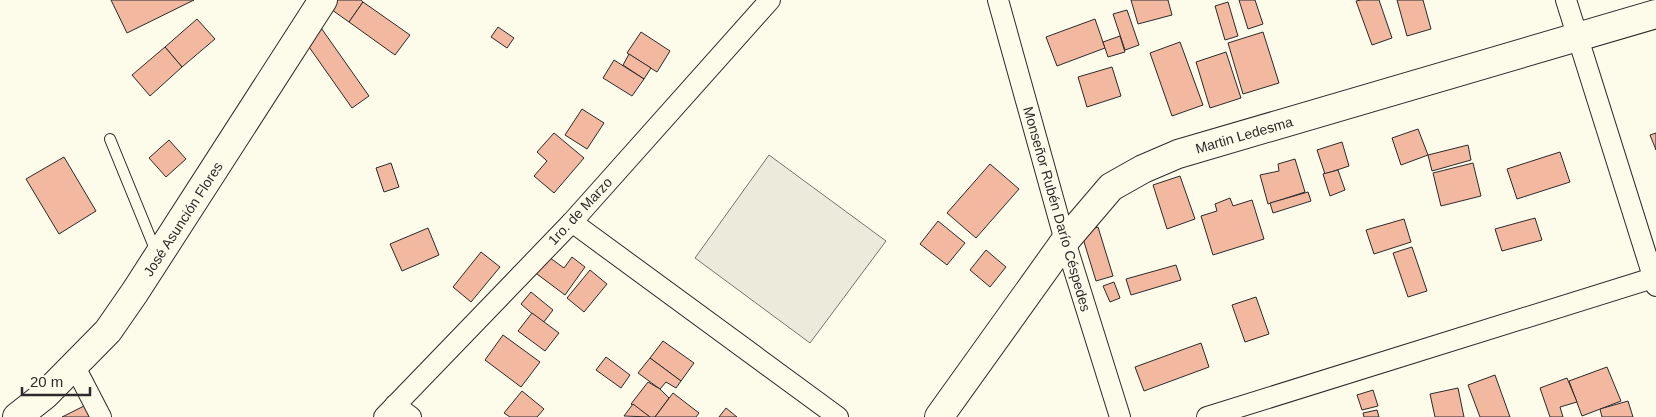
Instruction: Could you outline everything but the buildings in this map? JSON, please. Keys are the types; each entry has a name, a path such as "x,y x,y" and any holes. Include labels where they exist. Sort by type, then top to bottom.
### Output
{"street":[{"name":"José Asunción Flores","path":"17,417 45,395 108,331 158,257 323,0"},
{"name":"1ro. de Marzo","path":"389,411 572,222 770,0"},
{"name":"Monseñor Rubén Darío Céspedes","path":"998,0 1065,241 1120,417"},
{"path":"1207,417 1655,280 1566,0"},
{"name":"Martin Ledesma","path":"940,417 1065,241 1111,187 1143,169 1178,154 1656,14"},
{"path":"572,222 838,417"},
{"path":"74,365 101,417"},
{"path":"389,411 411,417"}],"lane":[{"path":"110,139 158,257"}],"shaded area":[{"path":"769,155 886,241 810,343 695,258"}]}
